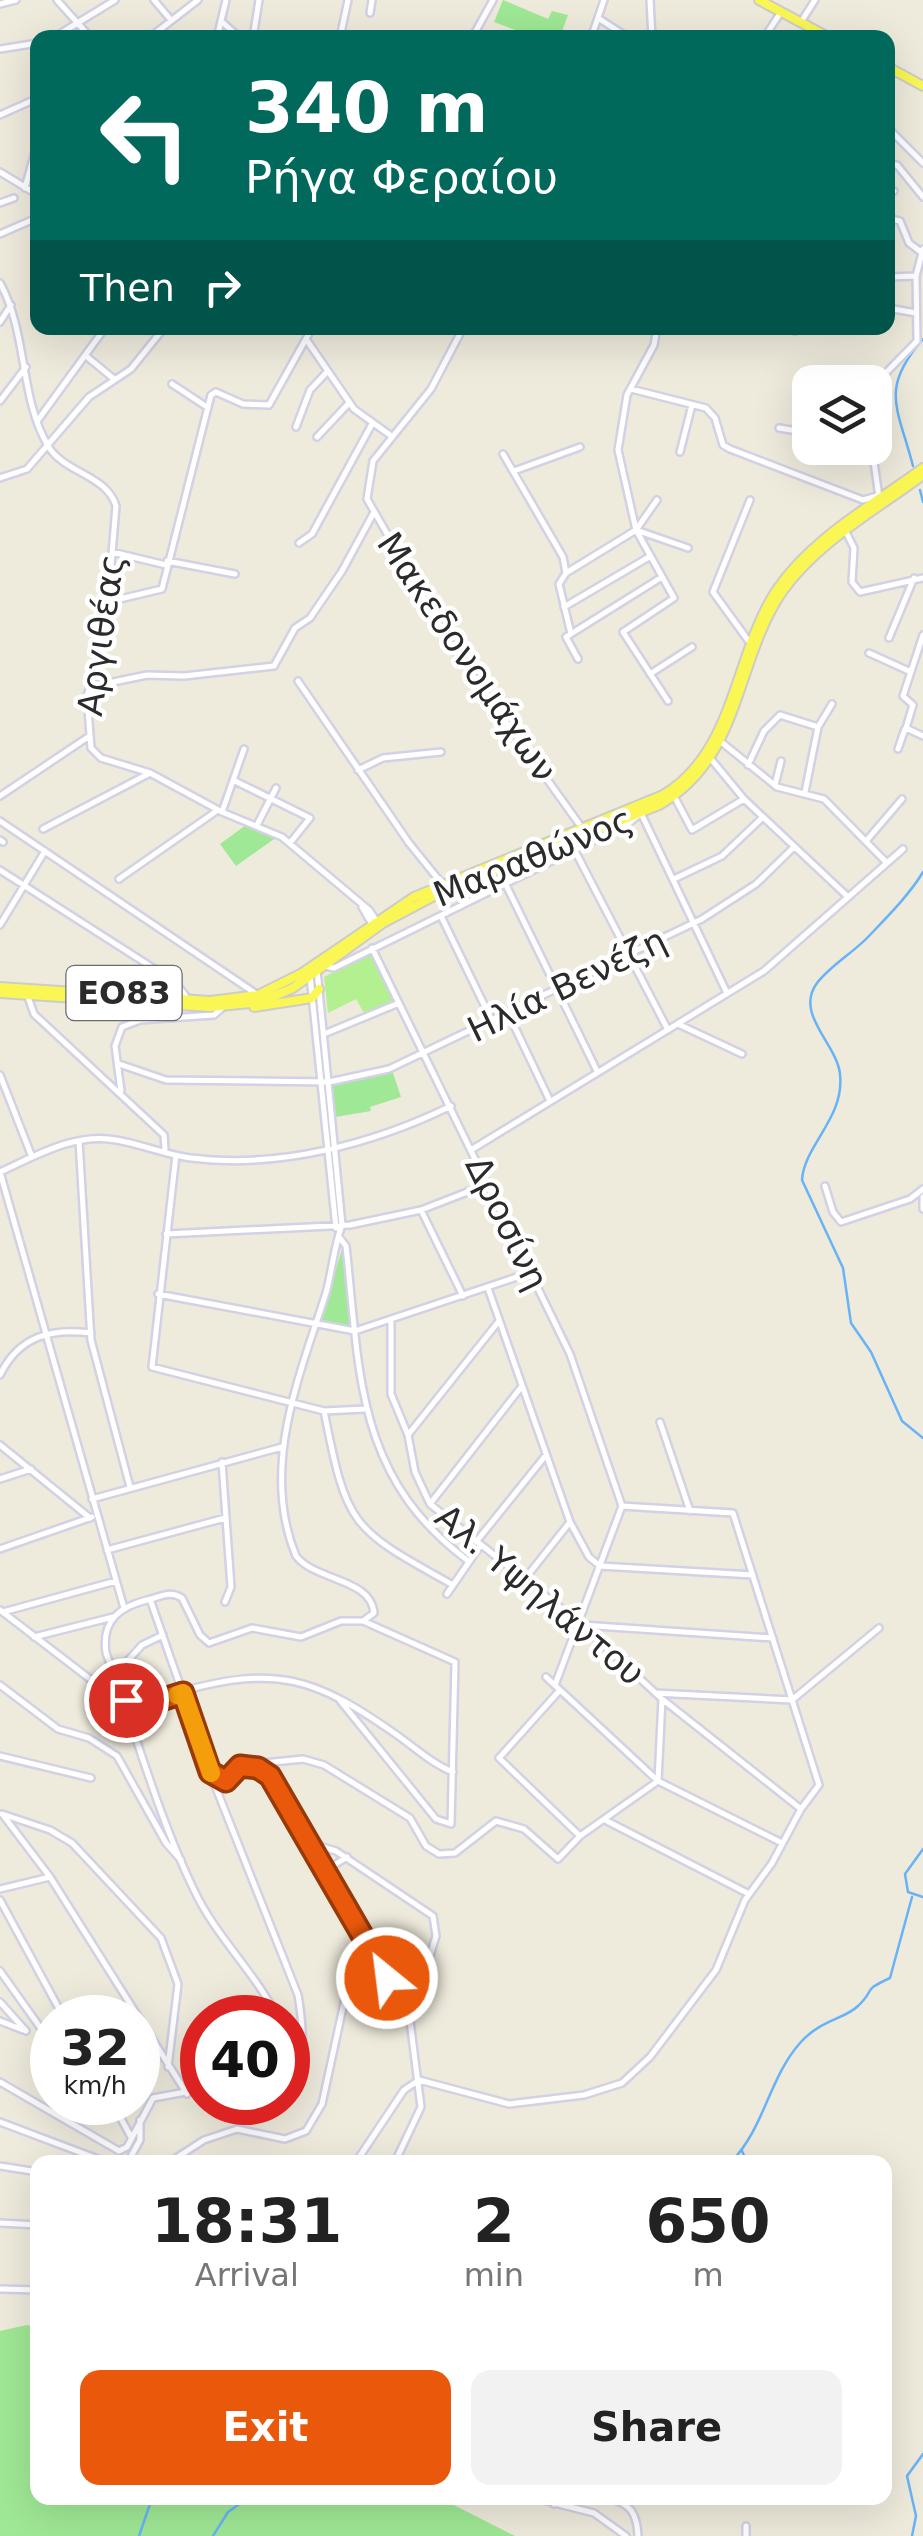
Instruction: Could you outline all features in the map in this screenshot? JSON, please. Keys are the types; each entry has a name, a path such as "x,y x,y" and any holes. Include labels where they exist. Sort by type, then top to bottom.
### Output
{"main road":[{"path":"759,0 816,30"},
{"path":"895,71 923,86"},
{"name":"Μαραθώνος","path":"0,990 28,997 222,1007 272,998 375,924 443,885 670,791 718,741 769,602 790,574 879,498 923,472"},
{"name":"Μαραθώνος","path":"375,924 446,890 642,813 674,796 711,759 774,605 800,572 923,472"},
{"name":"Μαραθώνος","path":"0,990 224,1001 258,994 316,969"},
{"path":"242,1006 258,1008 312,998 319,989"}],"street":[{"path":"0,4 16,0"},
{"path":"57,0 85,30"},
{"path":"68,30 114,0"},
{"path":"154,0 172,20"},
{"path":"159,30 198,0"},
{"path":"219,30 226,0"},
{"path":"254,30 258,0"},
{"path":"342,30 348,0"},
{"path":"370,13 372,0"},
{"path":"476,30 493,0"},
{"path":"594,30 604,0"},
{"path":"650,0 652,30"},
{"path":"801,22 816,0"},
{"path":"769,30 781,12"},
{"path":"598,18 617,30"},
{"path":"222,21 232,30"},
{"path":"0,48 30,44"},
{"path":"0,115 30,102"},
{"path":"895,135 923,163"},
{"path":"895,164 923,197"},
{"path":"25,188 30,170"},
{"path":"0,172 30,191"},
{"path":"0,203 14,198"},
{"path":"892,367 917,341 916,276 922,251 909,243 900,222 895,220"},
{"path":"0,234 30,221"},
{"path":"895,277 916,276"},
{"path":"1,287 11,306 38,420 48,445"},
{"path":"0,322 11,306"},
{"path":"895,310 916,314"},
{"path":"38,420 100,335"},
{"path":"0,478 27,470 89,397 131,369 158,335"},
{"path":"107,602 160,592 207,408 216,392 243,404 269,405 308,335"},
{"name":"Μακεδονομάχων","path":"459,335 435,383 390,435 370,469 366,490 373,514 405,561 453,648 583,830"},
{"path":"655,335 630,389 618,450 636,530 674,598 623,632 668,702"},
{"path":"306,339 348,402 390,435"},
{"path":"85,355 114,379"},
{"path":"0,401 26,367"},
{"path":"296,426 310,390 326,374"},
{"path":"172,384 207,408"},
{"path":"630,389 692,404 712,414 726,447 862,500 879,498 874,465"},
{"path":"317,437 348,402"},
{"path":"680,452 692,404"},
{"path":"299,543 312,534 372,424"},
{"path":"780,428 792,430"},
{"name":"Αργιθέας","path":"48,445 113,497 105,637 89,687 88,738"},
{"path":"514,471 580,447"},
{"path":"503,454 556,540 566,573"},
{"path":"570,634 559,584 566,573 636,530 657,500"},
{"path":"750,500 713,592 752,644"},
{"path":"89,687 146,675 184,676 274,666 295,628 310,618 342,571 373,514"},
{"path":"636,530 688,548"},
{"path":"846,532 854,545 851,580 858,590 869,592 923,578"},
{"path":"112,552 235,574"},
{"path":"564,607 649,557"},
{"path":"578,659 566,637 662,577"},
{"path":"889,638 914,578"},
{"path":"898,749 913,705 903,696 923,635"},
{"path":"650,674 692,647"},
{"path":"870,652 911,672"},
{"path":"298,682 443,885"},
{"path":"805,792 818,727 832,704"},
{"path":"748,766 764,731 780,715 818,727"},
{"path":"906,726 923,736"},
{"path":"0,796 88,738 101,758 150,773 290,843 362,907 375,924"},
{"path":"718,741 774,786 824,799 887,863"},
{"path":"119,879 220,811 244,749"},
{"path":"358,770 383,758 441,752"},
{"path":"711,759 744,799 847,896"},
{"path":"774,786 781,761"},
{"path":"43,829 150,773"},
{"path":"233,780 310,818 290,843"},
{"path":"257,825 276,788"},
{"path":"674,796 692,830 744,799"},
{"path":"867,840 902,799"},
{"path":"316,969 334,968 642,813 727,993"},
{"path":"674,880 722,856 762,817"},
{"path":"0,821 258,994"},
{"name":"Ηλία Βενέζη","path":"119,1064 166,1080 329,1082 375,1073 424,1054 694,924 756,884 794,847"},
{"path":"471,1150 764,972 903,849"},
{"path":"575,850 668,1030"},
{"path":"0,925 44,851"},
{"path":"0,870 175,982 188,998"},
{"path":"505,883 597,1071"},
{"path":"440,915 492,1021"},
{"name":"Δροσίνη","path":"372,948 576,1368 622,1506"},
{"path":"316,969 336,1148 339,1230 291,1401 282,1447 284,1501 296,1556 311,1571 352,1585 366,1597 374,1610 364,1620"},
{"path":"316,969 312,998 327,1150 339,1230 346,1246 365,1410 382,1462 397,1488 424,1523 467,1560"},
{"path":"28,997 34,1014 164,1134 165,1150"},
{"path":"324,1034 399,1003"},
{"path":"121,1091 117,1036 130,1022 214,1015 222,1007"},
{"path":"508,1013 550,1100"},
{"path":"678,1024 742,1054"},
{"path":"0,1076 32,1157"},
{"path":"124,1608 93,1517 92,1498 0,1172 78,1141 110,1139 176,1154 242,1159 327,1150 400,1130 451,1106"},
{"path":"78,1141 90,1333 130,1487"},
{"path":"176,1154 150,1362 158,1369 324,1411 365,1410"},
{"path":"166,1234 339,1230 350,1224 421,1210 488,1184"},
{"path":"825,1186 832,1212 841,1222 923,1193 923,1209"},
{"path":"421,1210 462,1296"},
{"path":"158,1294 355,1330 391,1322 532,1272"},
{"path":"488,1288 570,1522 589,1557 600,1566 753,1575"},
{"path":"408,1435 499,1321"},
{"name":"Αλ. Υψηλάντου","path":"391,1322 390,1389 408,1435 412,1462 430,1504 579,1623 662,1700 799,1808"},
{"path":"1,1370 14,1352 45,1333 90,1333"},
{"path":"430,1504 522,1386"},
{"path":"324,1411 351,1514 384,1547 453,1584"},
{"path":"660,1422 690,1511"},
{"path":"0,1445 93,1517"},
{"path":"92,1498 282,1447"},
{"path":"448,1594 478,1544 546,1455"},
{"path":"222,1462 231,1587 225,1602"},
{"path":"0,1479 31,1469"},
{"path":"361,2155 404,2090 419,2080 509,2104 584,2096 622,2083 650,2057 716,1970 748,1894 782,1843 799,1808 819,1785 733,1513 622,1506 557,1688 498,1758 580,1836"},
{"path":"0,1549 93,1517"},
{"path":"107,1550 226,1518"},
{"path":"524,1580 570,1522"},
{"path":"2,1611 116,1581"},
{"path":"34,1637 113,1617 124,1608 150,1599 180,1595 200,1635 209,1643 252,1628 301,1637 334,1623 364,1620 455,1662 451,1824 436,1819 338,1698"},
{"path":"150,1599 210,1772 298,1995"},
{"path":"2,1611 90,1679"},
{"path":"113,1617 105,1643 157,1803 222,1939 262,1995"},
{"path":"579,1623 773,1638"},
{"path":"654,1693 792,1700 879,1628"},
{"path":"114,1676 142,1645 163,1636"},
{"path":"120,1694 138,1706 254,1675 299,1682 338,1698 453,1772"},
{"path":"546,1677 658,1780 782,1843"},
{"path":"0,1685 58,1729 89,1738 117,1756 166,1844 182,1860"},
{"path":"658,1780 662,1700"},
{"path":"0,1756 91,1778"},
{"path":"210,1772 226,1781 240,1766 273,1760 313,1760 388,1802 416,1827 429,1849 444,1855 461,1850 496,1822 524,1829 556,1858 658,1780"},
{"path":"240,1766 258,1768 270,1776 410,2021 419,2080 419,2116 399,2155"},
{"path":"1,1814 50,1877 180,2084"},
{"path":"1,1814 50,1830 72,1843 166,1946 178,1984 168,2067"},
{"path":"604,1820 748,1894"},
{"path":"309,1843 320,1843 347,1857 433,1916 436,1936 410,2021"},
{"path":"325,1871 347,1857"},
{"path":"0,1889 50,1877"},
{"path":"0,1900 52,1995"},
{"path":"182,2155 222,2132 249,2129 286,2139 313,2124 322,2104 360,1929"},
{"path":"0,1971 30,2013"},
{"path":"0,2002 26,2032"},
{"path":"0,2021 26,2032"},
{"path":"26,2032 30,2029"},
{"path":"0,2082 115,2150 127,2147 136,2125"},
{"path":"0,2122 87,2155"},
{"path":"124,2125 131,2137"},
{"path":"132,2155 140,2140 140,2125"},
{"path":"0,2166 30,2171"},
{"path":"0,2224 30,2225"},
{"path":"0,2288 30,2290"},
{"path":"558,2505 594,2513 626,2536"},
{"path":"628,2505 633,2511 638,2536"},
{"path":"746,2526 746,2536"}],"green space":[{"path":"503,0 548,19 552,11 568,15 563,30 515,30 494,22"},
{"path":"246,825 277,837 236,866 220,844"},
{"path":"372,953 394,1000 364,1013 356,999 328,1013 324,977"},
{"path":"392,1070 401,1097 370,1107 371,1111 335,1117 331,1084"},
{"path":"343,1246 351,1329 320,1321"},
{"path":"30,2326 30,2505 454,2505 515,2536 0,2536 0,2331"}],"waterway":[{"path":"913,466 898,414 897,386 909,356 923,339"},
{"path":"920,490 923,502"},
{"path":"923,872 869,936 817,983 811,995 813,1018 837,1063 840,1090 831,1118 809,1155 802,1180 843,1268 851,1323 871,1352 902,1421 923,1438"},
{"path":"923,1849 905,1874 908,1892 923,1897"},
{"path":"737,2155 800,2043 816,2029 853,2010 872,1988 890,1978 912,1897"},
{"path":"742,2151 744,2155"},
{"path":"912,2536 916,2516 907,2476 923,2454"},
{"path":"139,2536 150,2505"},
{"path":"213,2536 228,2512 238,2505"}],"slow traffic":[{"path":"177,1695 183,1693 211,1773"}],"route":[{"path":"126,1700 142,1706 183,1693 210,1772 226,1781 240,1766 248,1766 270,1776 387,1978"}]}
